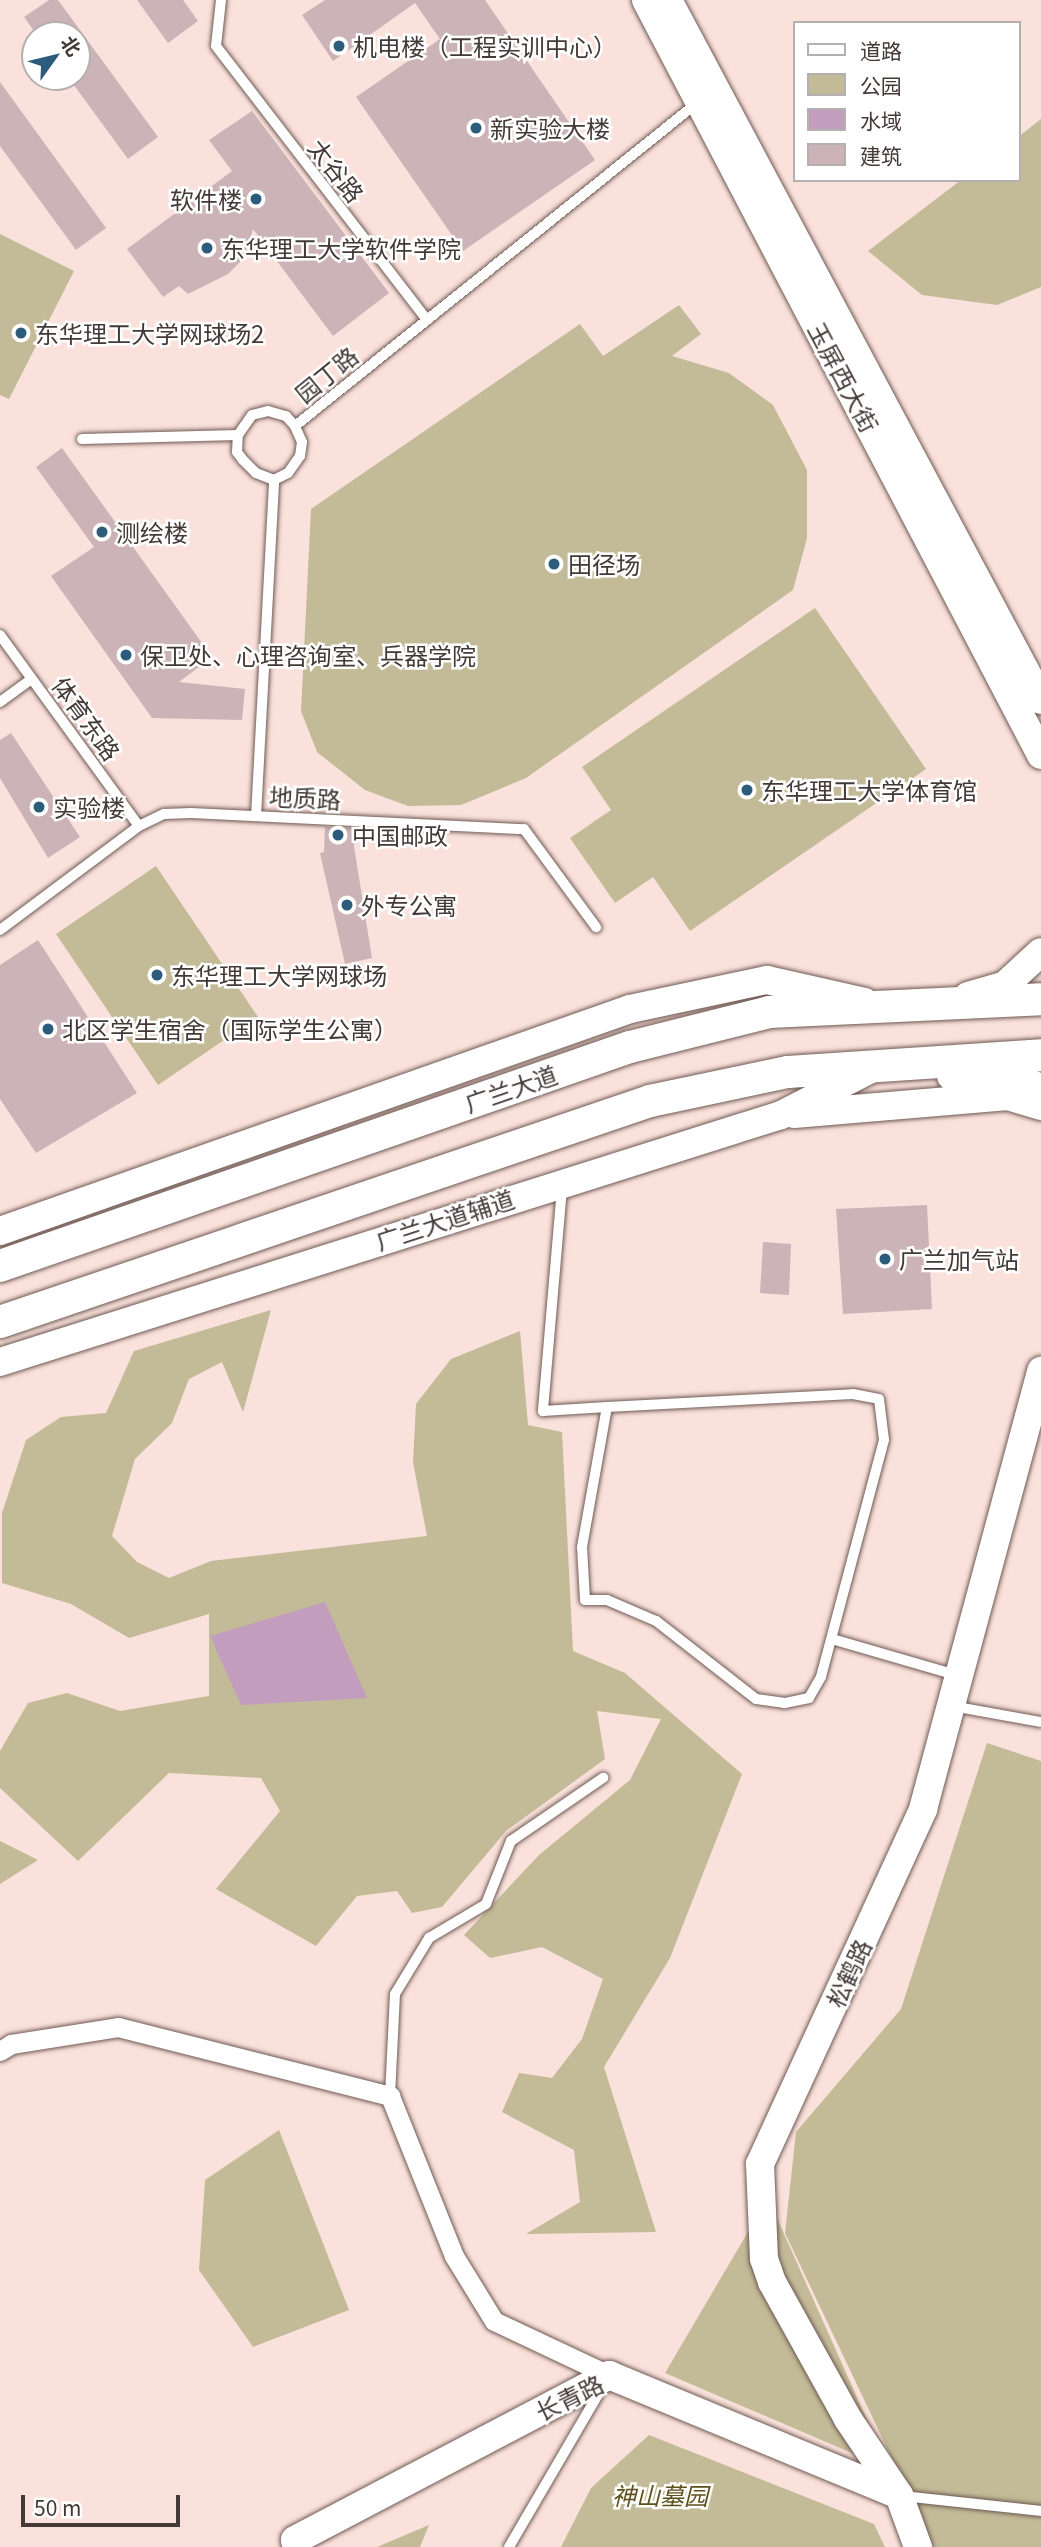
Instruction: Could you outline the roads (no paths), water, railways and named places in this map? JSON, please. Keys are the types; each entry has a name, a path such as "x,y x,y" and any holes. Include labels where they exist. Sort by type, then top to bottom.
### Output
{"main road":[{"name":"玉屏西大街","path":"646,0 1041,755"},
{"name":"玉屏西大街","path":"668,0 1041,700"},
{"path":"951,1002 1004,986 1041,951"},
{"path":"0,1231 630,1009 767,980 874,1004"},
{"name":"广兰大道","path":"0,1266 630,1047 769,1012 874,1004 1041,999"},
{"path":"0,1322 650,1101 788,1072 883,1062 1041,1055"},
{"name":"广兰大道辅道","path":"0,1362 563,1181 781,1115 883,1062"},
{"path":"850,1080 1007,1074 1041,1088"},
{"path":"781,1115 1008,1096 1041,1106"},
{"name":"松鹤路","path":"918,2547 899,2496 848,2419 772,2282 764,2259 760,2164 923,1809 1041,1371"},
{"name":"长青路","path":"291,2545 610,2375 899,2496"}],"street":[{"path":"0,2051 11,2044 118,2027 390,2096 454,2256 494,2321 610,2375"}],"lane":[{"name":"太谷路","path":"221,0 216,46 426,319"},
{"name":"园丁路","path":"274,480 288,473 300,456 302,442 295,426 700,101"},
{"path":"256,816 274,480 256,473 243,460 237,452 238,435 252,415 268,411 285,415 295,426"},
{"path":"82,439 238,435"},
{"name":"体育东路","path":"0,635 139,826"},
{"path":"0,702 32,679"},
{"name":"地质路","path":"0,930 139,826 164,814 524,829 596,927"},
{"path":"563,1181 543,1411 607,1407 853,1394 879,1399 884,1440 821,1677 808,1698 785,1703 755,1699 656,1621 607,1600 585,1600 582,1547 607,1407"},
{"path":"832,1639 959,1676"},
{"path":"951,1706 1041,1722"},
{"path":"390,2096 395,1994 429,1938 486,1904 511,1841 603,1778"},
{"path":"509,2547 610,2375"},
{"path":"899,2496 1041,2511"}],"water":[{"path":"325,1602 367,1698 241,1705 210,1636"}],"place":[{"name":"机电楼（工程实训中心）","path":"339,46"},
{"name":"新实验大楼","path":"476,128"},
{"name":"软件楼","path":"256,199"},
{"name":"东华理工大学软件学院","path":"207,248"},
{"name":"东华理工大学网球场2","path":"21,333"},
{"name":"测绘楼","path":"102,532"},
{"name":"田径场","path":"554,564"},
{"name":"保卫处、心理咨询室、兵器学院","path":"126,655"},
{"name":"东华理工大学体育馆","path":"747,790"},
{"name":"实验楼","path":"39,807"},
{"name":"中国邮政","path":"338,835"},
{"name":"外专公寓","path":"347,905"},
{"name":"东华理工大学网球场","path":"157,975"},
{"name":"北区学生宿舍（国际学生公寓）","path":"48,1029"},
{"name":"广兰加气站","path":"885,1259"}],"park label":[{"name":"神山墓园","path":"660,2495"}]}
